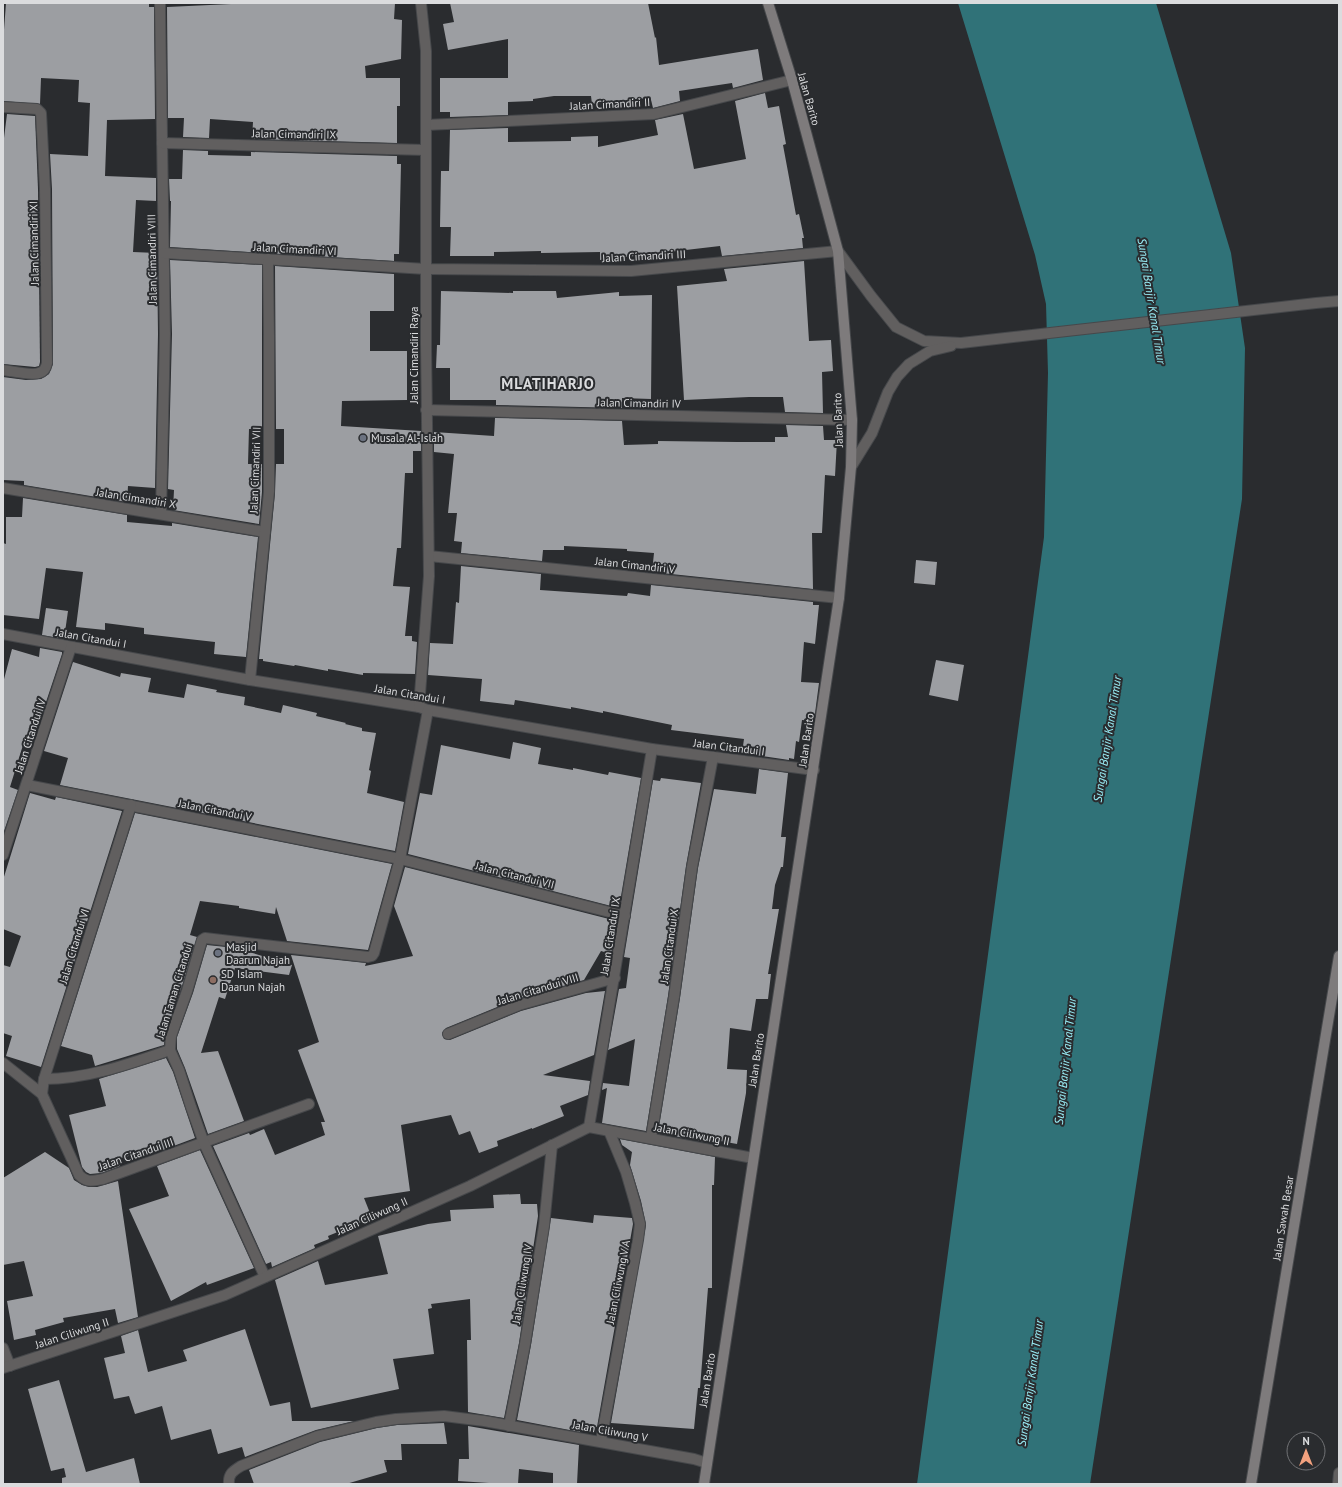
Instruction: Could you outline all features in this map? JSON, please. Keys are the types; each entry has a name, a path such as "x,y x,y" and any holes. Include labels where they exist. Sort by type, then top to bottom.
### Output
{"street":[{"name":"Jalan Cimandiri VIII","path":"160,3 165,334 161,514"},
{"name":"Jalan Cimandiri Raya","path":"374,953 400,859 424,708 429,556 426,410 426,51 421,3"},
{"name":"Jalan Barito","path":"704,1484 839,598 851,467 852,420 838,251 792,80 768,3"},
{"name":"Jalan Cimandiri II","path":"426,125 654,114 792,80"},
{"name":"Jalan Cimandiri XI","path":"3,107 37,110 41,112 42,117 43,166 46,189 47,364 41,373 34,374 3,370"},
{"name":"Jalan Cimandiri IX","path":"162,143 426,150"},
{"name":"Jalan Cimandiri III","path":"426,269 631,271 838,251"},
{"path":"838,251 871,296 896,326 924,341 961,344"},
{"name":"Jalan Cimandiri VI","path":"164,253 426,269"},
{"name":"Jalan Cimandiri VII","path":"250,680 269,492 270,335 268,259"},
{"path":"851,467 872,433 888,392 897,377 909,364 930,351 961,344 1003,338 1316,303 1338,302"},
{"name":"Jalan Cimandiri IV","path":"426,410 852,420"},
{"name":"Jalan Cimandiri X","path":"3,488 264,532"},
{"name":"Jalan Cimandiri V","path":"429,556 839,598"},
{"name":"Jalan Citandui I","path":"3,634 250,680 424,708 652,749 814,770"},
{"name":"Jalan Citandui IV","path":"3,855 71,646"},
{"name":"Jalan Citandui IX","path":"589,1127 652,749"},
{"name":"Jalan Citandui X","path":"651,1138 675,990 693,860 712,757"},
{"name":"Jalan Citandui V","path":"27,785 400,859"},
{"name":"Jalan Citandui VI","path":"42,1094 44,1079 131,805"},
{"name":"Jalan Citandui VII","path":"400,859 625,916"},
{"name":"Jalan Taman Citandui","path":"265,1277 204,1143 170,1050 171,1036 187,992 203,939 206,938 368,957 374,953"},
{"name":"Jalan Sawah Besar","path":"1251,1484 1339,956"},
{"name":"Jalan Citandui VIII","path":"448,1034 519,1005 615,978"},
{"path":"44,1079 72,1078 92,1074 170,1050"},
{"name":"Jalan Citandui III","path":"3,1063 42,1094 72,1162 84,1180 88,1181 103,1179 309,1104"},
{"name":"Jalan Ciliwung II","path":"6,1367 225,1294 470,1186 589,1127 753,1158"},
{"name":"Jalan Ciliwung V A","path":"601,1441 640,1224 626,1172 609,1131"},
{"name":"Jalan Ciliwung IV","path":"509,1426 525,1344 544,1226 552,1146"},
{"path":"3,1348 6,1367"},
{"name":"Jalan Ciliwung V","path":"229,1484 228,1479 232,1472 241,1466 318,1436 376,1422 416,1417 444,1416 484,1421 601,1441 694,1459 706,1463"},
{"path":"1338,1484 1339,1473"}],"water":[{"name":"Sungai Banjir Kanal Timur","path":"958,3 1156,3 1231,253 1245,348 1242,499 1090,1484 917,1484 1044,537 1048,373 1046,304 1035,255"}],"building":[{"path":"6,3 149,3 149,7 154,7 155,119 107,120 105,176 156,178 156,201 136,200 133,252 157,253 158,334 155,488 128,486 127,502 24,485 24,481 3,480 3,377 26,380 41,379 49,374 53,364 52,189 50,154 88,156 90,103 78,102 79,80 41,78 40,104 3,101 3,43"},
{"path":"231,3 395,3 394,19 402,20 401,59 365,66 366,78 400,78 400,106 397,106 397,143 252,139 253,122 210,119 209,138 183,137 184,118 168,118 167,7"},
{"path":"450,3 648,3 655,38 656,37 659,65 758,49 763,80 733,88 732,83 679,91 680,101 653,108 651,100 647,100 647,98 592,104 591,96 554,96 533,99 533,101 508,102 508,115 450,117 450,112 440,112 440,78 508,78 508,39 448,50 443,24 454,22"},
{"path":"765,93 768,108 779,106 786,144 783,145 796,215 799,214 804,238 802,238 803,248 722,256 720,246 600,260 600,252 494,252 494,256 450,256 451,227 440,227 441,171 449,171 450,130 508,128 508,142 571,141 571,137 598,136 598,147 658,135 655,120 683,114 694,169 746,159 735,101"},
{"path":"7,114 35,116 38,189 40,362 39,366 35,367 3,364 3,146"},
{"path":"183,150 208,151 208,155 251,156 251,152 397,156 397,164 401,164 399,254 394,254 394,261 170,247 171,201 169,179 182,179"},
{"path":"170,260 262,265 262,429 249,429 248,464 262,464 262,492 259,524 173,510 174,490 168,489 172,334"},
{"path":"804,261 809,341 831,340 833,371 822,372 823,413 785,412 783,397 684,400 677,286 727,281 724,269"},
{"path":"275,266 394,274 394,311 370,311 370,351 407,351 407,400 342,401 341,426 421,431 421,451 413,451 413,473 405,473 401,548 397,548 393,586 410,587 405,636 412,636 412,641 417,642 415,674 363,673 363,675 328,669 328,671 294,666 259,659 275,493 276,464 284,464 284,429 276,429"},
{"path":"441,291 513,293 513,291 556,291 557,298 619,292 619,296 652,295 651,399 622,398 622,408 496,405 496,400 450,400 450,368 436,368 437,345 440,345"},
{"path":"495,418 622,421 624,445 658,444 658,441 775,442 775,437 788,437 786,425 823,426 824,440 837,440 835,476 825,475 822,533 812,533 813,589 652,572 654,553 627,551 627,549 564,546 564,550 543,550 542,561 461,553 462,542 454,541 457,513 448,513 454,454 434,452 434,432 494,436"},
{"path":"23,498 127,515 127,522 172,526 172,523 258,537 246,657 214,654 215,642 144,634 144,628 105,623 105,630 76,627 83,572 46,568 39,619 3,615 3,543 6,544 6,517 22,517"},
{"path":"916,560 937,562 935,585 914,583"},
{"path":"461,566 541,574 540,590 627,596 628,593 650,596 651,585 813,602 813,605 819,605 815,644 804,642 801,682 819,683 814,721 802,720 799,742 796,741 794,759 789,758 789,760 742,753 744,739 671,730 672,725 603,711 603,713 571,707 571,709 515,700 514,705 480,701 482,679 428,675 430,643 453,644 456,602 459,603"},
{"path":"46,608 68,611 64,639 42,635"},
{"path":"40,648 62,652 62,654 31,747 23,745 10,787 18,790 3,834 3,683 12,649 39,657"},
{"path":"936,660 964,665 958,701 929,695"},
{"path":"73,662 120,677 121,673 151,678 148,692 184,698 187,684 217,690 216,692 245,697 244,705 281,713 283,705 317,713 316,716 362,728 362,731 376,733 369,770 371,771 367,793 404,802 395,851 60,785 68,758 44,751"},
{"path":"513,742 541,748 538,764 573,770 573,768 608,775 609,772 641,778 619,908 408,854 420,793 432,795 441,745 510,759"},
{"path":"759,769 788,773 781,837 786,837 783,867 781,867 775,885 772,909 779,909 768,974 771,974 768,999 756,999 751,1031 730,1028 727,1069 747,1070 746,1093 737,1144 709,1139 711,1143 658,1133 680,998 698,868 714,789 756,794"},
{"path":"661,778 701,783 686,866 668,996 646,1131 602,1123 607,1088 602,1090 603,1083 629,1086 635,1039 608,1050 619,989 626,988 630,958 624,957 653,780 660,781"},
{"path":"30,793 55,800 56,797 122,811 41,1067 6,1056 12,1036 3,1033 3,965 10,967 21,936 3,929 3,880"},
{"path":"135,813 392,864 368,950 287,941 276,907 275,914 239,908 239,906 200,901 190,935 197,937 165,1034 164,1045 95,1066 92,1055 61,1046"},
{"path":"405,867 617,921 611,954 601,951 584,980 517,999 446,1028 442,1033 444,1039 450,1040 521,1011 586,993 605,991 594,1055 543,1075 590,1081 588,1095 560,1106 564,1116 497,1141 498,1146 479,1153 470,1131 459,1135 451,1115 401,1125 410,1191 364,1198 372,1218 328,1236 329,1239 314,1245 315,1248 272,1267 271,1262 266,1264 213,1146 249,1133 250,1135 264,1129 275,1155 325,1135 321,1122 325,1122 298,1050 319,1042 291,955 366,963 365,966 413,956 394,906"},
{"path":"207,945 236,948 292,965 289,975 235,968 225,999 219,997 201,1053 218,1051 244,1121 208,1134 177,1049 177,1037 193,993"},
{"path":"166,1058 173,1072 195,1138 152,1154 150,1150 118,1159 120,1166 101,1173 90,1174 86,1172 82,1167 69,1115 106,1106 99,1079"},
{"path":"620,1139 715,1157 714,1185 712,1185 712,1288 708,1288 700,1388 698,1388 694,1429 611,1423 646,1225 641,1201 630,1165 632,1152 622,1145"},
{"path":"200,1150 254,1268 207,1285 206,1282 171,1301 129,1209 169,1196 157,1166"},
{"path":"45,1152 69,1168 74,1180 82,1185 97,1187 118,1181 138,1317 118,1323 115,1309 63,1318 64,1322 35,1330 36,1335 14,1340 7,1301 33,1296 24,1261 3,1265 3,1178"},
{"path":"520,1194 521,1204 537,1204 538,1216 519,1343 504,1418 468,1412 467,1340 471,1340 470,1299 431,1304 432,1308 428,1309 434,1354 393,1359 399,1389 311,1408 275,1280 318,1261 325,1285 388,1274 378,1236 428,1224 451,1221 450,1210 494,1208 493,1195"},
{"path":"594,1215 632,1218 633,1224 597,1427 580,1425 580,1432 517,1420 531,1345 551,1218 593,1223"},
{"path":"245,1329 270,1406 290,1402 292,1421 354,1421 316,1430 245,1457 242,1447 218,1454 211,1429 171,1440 162,1406 135,1414 129,1396 114,1399 104,1358 125,1353 121,1336 138,1330 148,1372 187,1361 183,1350"},
{"path":"59,1380 86,1472 134,1458 140,1484 62,1484 62,1478 66,1477 64,1468 51,1471 28,1389"},
{"path":"444,1423 447,1444 401,1444 402,1460 384,1460 387,1472 346,1484 254,1484 249,1470 320,1442 377,1428 397,1425"},
{"path":"468,1426 579,1445 577,1484 553,1484 553,1473 519,1469 518,1484 489,1484 458,1481 459,1459 469,1459"}],"place":[{"name":"Musala Al-Islah","path":"363,438"},
{"name":"Masjid Daarun Najah","path":"218,953"},
{"name":"SD Islam Daarun Najah","path":"213,980"}],"district":[{"name":"MLATIHARJO","path":"548,383"}]}
